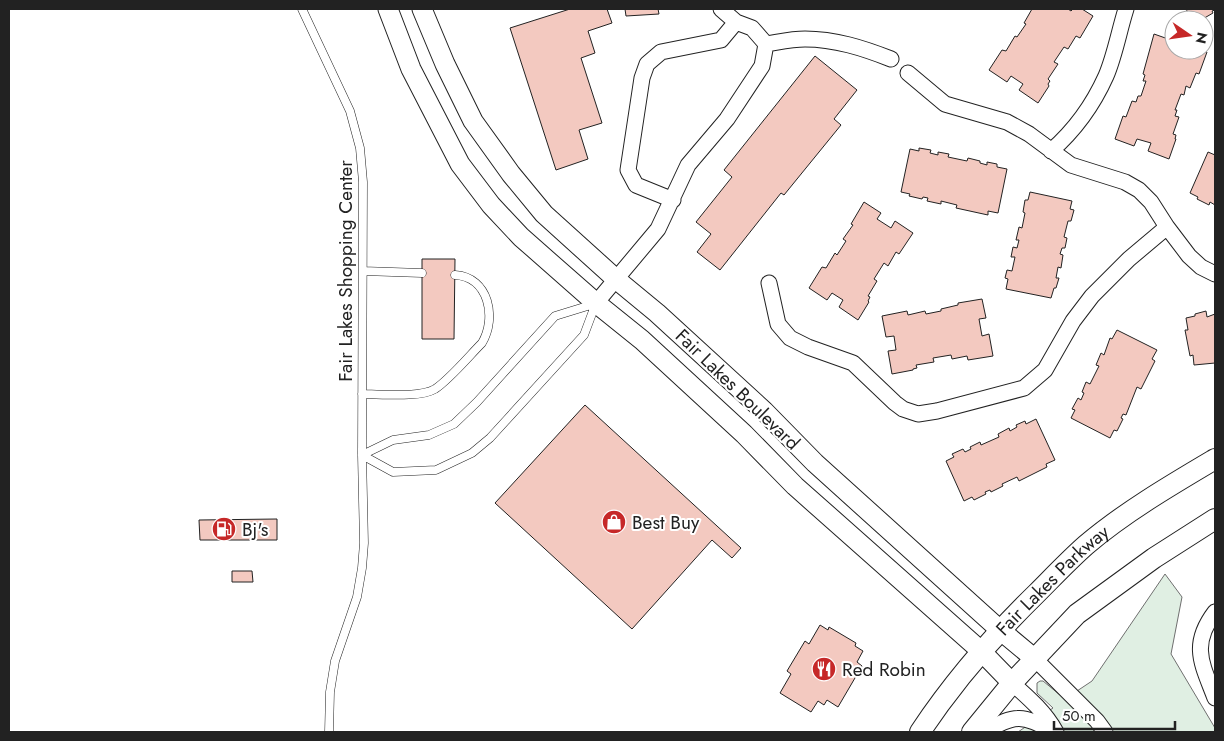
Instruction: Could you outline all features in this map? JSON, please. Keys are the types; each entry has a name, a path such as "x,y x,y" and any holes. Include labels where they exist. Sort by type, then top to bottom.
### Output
{"main road":[{"name":"Fair Lakes Parkway","path":"920,732 952,686 980,651 1086,545 1134,510 1215,459"},
{"path":"972,732 1012,683 1077,614 1154,558 1215,519"}],"street":[{"name":"Fair Lakes Boulevard","path":"388,9 411,69 460,164 491,204 521,237 596,303 642,340 744,434 795,486 980,651 1037,705 1055,732"},
{"name":"Fair Lakes Boulevard","path":"422,9 445,64 473,121 506,167 544,214 616,280 657,313 764,411 815,463 1034,659 1097,721 1105,732"},
{"path":"721,9 736,22 752,28 766,44"},
{"path":"1051,151 1068,136 1090,107 1106,75 1126,9"},
{"path":"673,200 636,185 628,170 642,78 647,64 662,52 721,40 736,22"},
{"path":"766,44 804,39 840,42 864,48 899,66 946,104 1007,122 1029,134 1071,165 1125,182 1139,190 1151,202 1189,256 1201,267 1215,274"},
{"path":"596,303 658,229 688,165 727,119 762,66 766,44"},
{"path":"769,283 778,324 790,338 808,347 853,363 895,403 903,409 918,414 937,411 1024,388 1045,370 1073,320 1092,296 1129,259 1167,227"},
{"path":"1215,612 1206,624 1200,642 1202,664 1215,698"},
{"path":"985,732 1014,718 1027,719 1055,732"}],"lane":[{"name":"Fair Lakes Shopping Center","path":"302,9 350,111 360,148 363,182 362,455 364,543 357,597 335,661 330,692 329,732"},
{"path":"363,271 422,273"},
{"path":"362,394 411,394 434,390 482,343 490,322 485,294 475,281 464,275 455,275"},
{"path":"362,455 393,472 436,470 472,453 490,438 584,335 596,303"},
{"path":"362,455 393,440 429,435 454,424 477,402 555,316 596,303"}],"green space":[{"path":"1165,574 1182,597 1171,654 1215,728 1215,732 1018,732 1053,708 1037,693 1037,683 1043,681 1065,699 1092,681"}],"building":[{"path":"570,9 607,9 612,23 588,31 595,53 581,58 602,123 579,130 588,159 556,170 510,28"},
{"path":"625,9 658,9 659,14 626,16"},
{"path":"1032,9 1068,9 1071,11 1073,9 1082,9 1093,16 1080,38 1076,36 1068,49 1064,47 1054,62 1058,64 1048,79 1050,81 1049,86 1038,103 1019,90 1023,84 1011,76 1007,82 989,70 1002,50 1006,51 1015,36 1017,37 1026,24 1024,23"},
{"path":"1186,9 1215,9 1214,10"},
{"path":"1154,34 1164,38 1164,60 1204,60 1199,74 1196,73 1190,88 1186,86 1184,95 1181,94 1175,110 1177,110 1175,116 1179,117 1173,134 1176,135 1176,139 1169,159 1148,151 1151,143 1137,139 1134,146 1115,139 1123,116 1126,117 1132,101 1136,102 1138,96 1141,96 1146,81 1143,81 1145,75 1143,74"},
{"path":"815,56 857,90 834,119 841,125 784,195 781,193 720,270 697,252 711,234 696,222 732,177 724,170"},
{"path":"919,148 931,150 930,153 938,155 938,152 949,154 948,157 967,161 968,158 987,165 987,162 997,164 997,167 1007,169 998,213 988,211 988,215 956,208 957,205 941,201 941,204 927,201 928,198 923,197 922,199 901,192 910,149 919,151"},
{"path":"1208,152 1215,155 1215,205 1210,202 1209,205 1190,193"},
{"path":"1030,192 1072,201 1070,209 1074,210 1071,221 1068,221 1064,237 1067,238 1065,248 1062,248 1060,254 1063,255 1061,268 1058,267 1056,278 1059,278 1051,298 1006,289 1008,279 1005,278 1007,270 1012,271 1015,257 1011,257 1013,247 1017,248 1019,240 1016,240 1019,227 1022,228 1025,200 1028,200"},
{"path":"864,202 881,213 877,219 891,228 895,221 913,233 899,254 896,252 888,266 884,263 874,279 877,281 868,296 870,297 869,302 858,320 839,307 843,300 832,293 827,300 809,288 822,267 826,268 835,253 837,255 846,241 843,239 853,225 851,224"},
{"path":"422,259 455,259 454,339 422,339"},
{"path":"982,299 986,318 979,319 982,336 989,334 993,356 968,360 967,356 952,359 951,355 933,358 934,362 916,365 917,368 913,370 892,374 888,351 896,350 894,336 886,337 882,316 907,311 908,315 925,311 926,314 941,311 941,309 958,305 958,303"},
{"path":"1206,311 1207,317 1215,314 1215,363 1194,365 1193,355 1190,356 1185,330 1188,330 1186,318"},
{"path":"1117,330 1157,350 1152,359 1155,361 1141,389 1137,387 1126,415 1123,414 1121,418 1123,419 1117,431 1114,430 1110,438 1071,418 1075,410 1072,409 1078,398 1081,400 1086,382 1090,384 1099,366 1096,365 1101,353 1104,355 1110,338 1112,339"},
{"name":"Best Buy","path":"585,405 741,548 732,558 712,540 632,629 495,503"},
{"path":"1036,419 1055,460 1046,464 1047,467 1019,481 1017,477 991,492 990,490 985,492 986,494 974,500 972,497 964,501 946,461 954,457 952,454 963,449 965,452 980,442 981,445 999,437 998,434 1009,428 1010,431 1017,427 1016,425 1025,421 1026,424"},
{"path":"277,519 277,540 200,540 199,520"},
{"path":"232,571 252,571 253,582 232,582"},
{"name":"Red Robin","path":"820,625 828,630 829,627 856,643 855,646 863,651 857,662 862,666 838,707 827,700 824,705 818,701 811,712 780,693 791,674 787,671 805,641 809,644"}],"place":[{"name":"Best Buy","path":"614,522"},
{"name":"Bj's","path":"224,529"},
{"name":"Red Robin","path":"824,669"}]}
